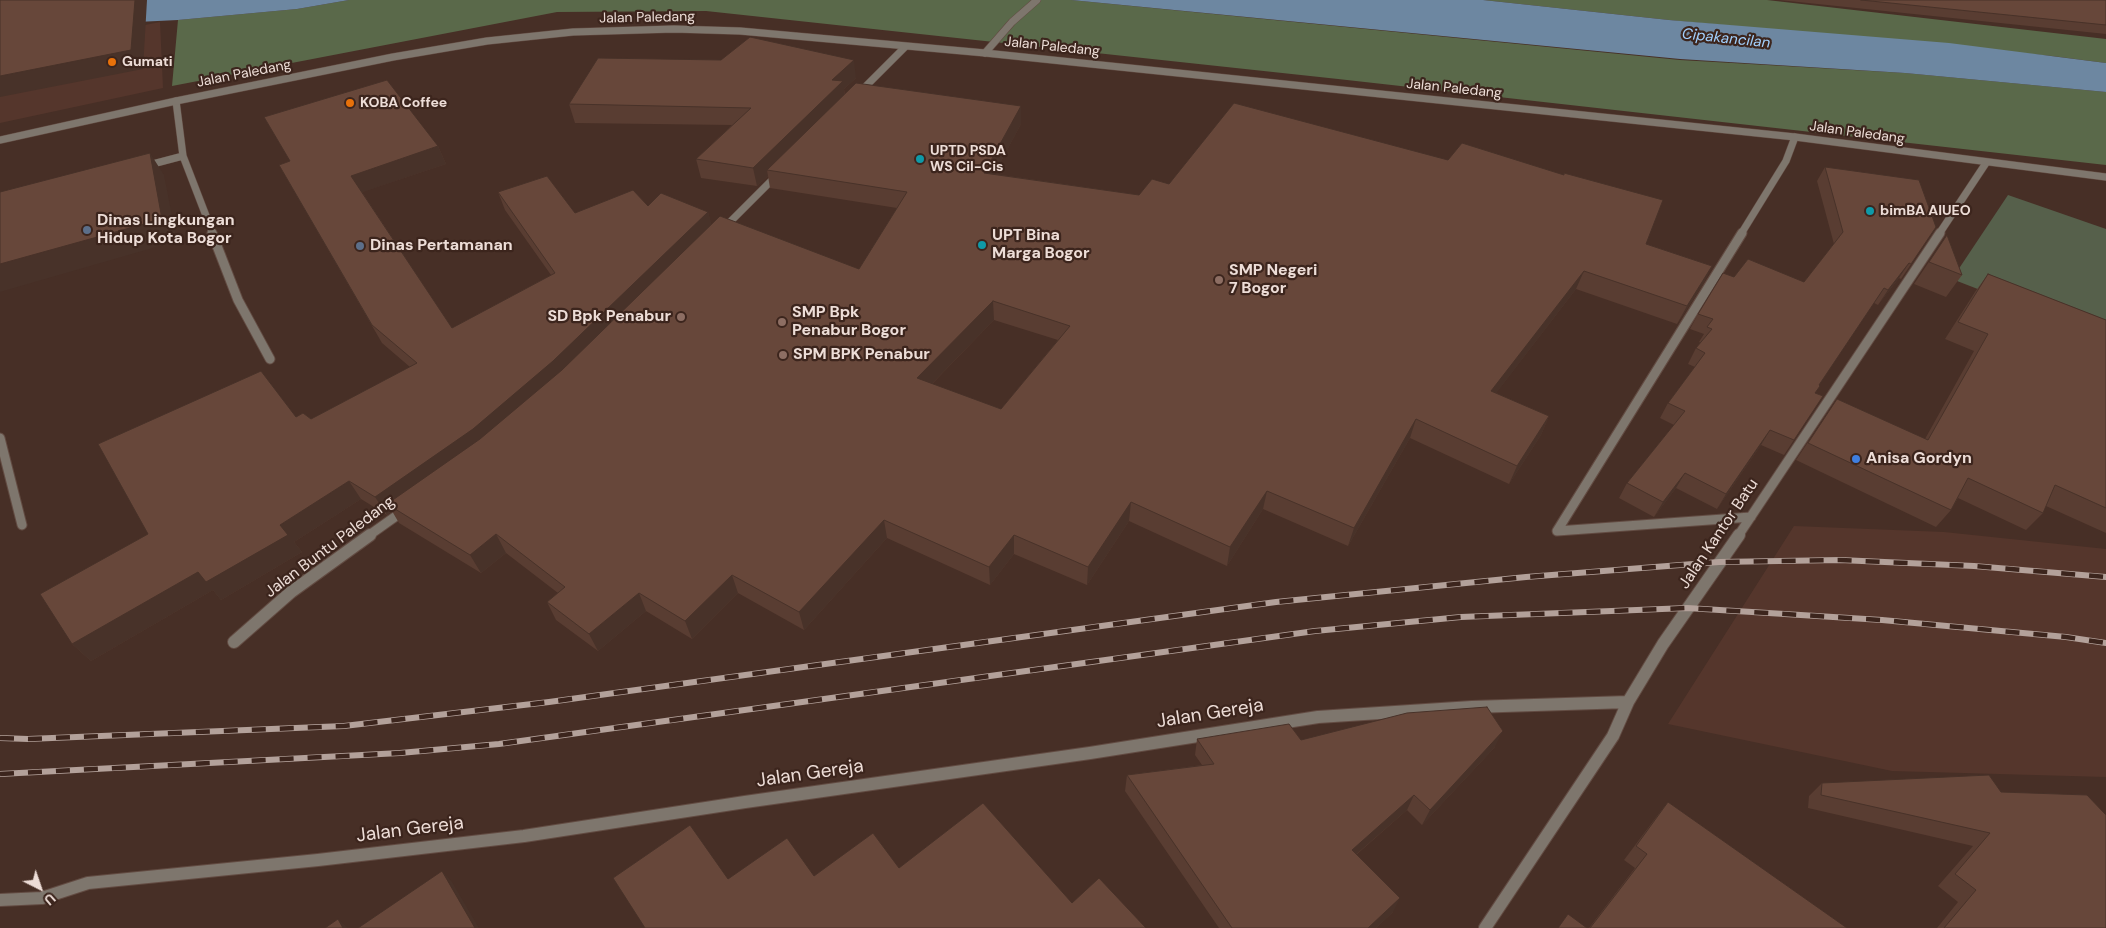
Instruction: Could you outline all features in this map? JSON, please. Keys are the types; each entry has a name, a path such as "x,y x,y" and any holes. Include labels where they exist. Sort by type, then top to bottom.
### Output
{"street":[{"path":"985,53 1029,6 1037,0"},
{"name":"Jalan Paledang","path":"0,140 176,101 393,57 487,41 573,32 674,29 730,31 985,53 1795,137 2106,177"},
{"path":"848,104 905,47"},
{"path":"176,101 183,156 238,300 270,359"},
{"path":"1751,517 1557,531 1786,161 1795,137"},
{"path":"136,169 183,156"},
{"name":"Jalan Kantor Batu","path":"1485,928 1587,778 1612,736 1628,702 1668,637 1751,517 1986,163"},
{"path":"717,235 786,166"},
{"path":"0,438 22,525"},
{"name":"Jalan Buntu Paledang","path":"234,642 291,592 413,504"},
{"name":"Jalan Gereja","path":"0,900 42,898 88,882 318,860 524,836 745,802 1071,756 1318,717 1472,706 1628,702"}],"shaded area":[{"path":"160,22 163,88 0,123 0,54"},
{"path":"1794,526 1944,532 2106,549 2106,777 1892,771 1668,724"}],"green space":[{"path":"349,0 1071,0 1680,60 1905,73 2106,92 2106,165 1338,79 706,11 557,12 172,86 178,20 297,9"},
{"path":"1483,0 1767,0 2106,39 2106,63 2052,56 1669,20"},
{"path":"2008,195 2106,229 2106,339 1952,279"}],"water":[{"path":"146,0 349,0 297,9 178,20 55,26"},
{"name":"Cipakancilan","path":"1071,0 1483,0 1669,20 1949,43 2106,63 2106,92 1905,73 1680,59"}],"building":[{"path":"0,0 135,0 131,50 0,76"},
{"path":"1861,0 2106,0 2106,25"},
{"path":"750,37 854,60 832,80 843,81 753,168 696,159 751,108 569,104 598,58 721,60"},
{"path":"387,80 438,146 351,176 452,328 555,273 498,192 547,176 575,213 633,190 648,206 661,193 708,212 553,361 473,429 375,497 349,481 280,525 288,535 206,582 198,572 72,644 40,594 148,534 98,444 261,371 296,417 303,413 311,419 417,363 372,325 279,165 290,161 264,117"},
{"path":"856,83 1021,106 984,173 1139,195 1152,179 1169,184 1234,103 1448,160 1462,143 1564,175 1564,173 1663,200 1646,244 1712,266 1687,306 1584,271 1491,391 1549,416 1517,466 1416,419 1354,528 1267,491 1230,547 1131,502 1088,567 1014,535 989,567 884,520 799,612 732,575 685,621 639,593 589,634 547,602 565,587 496,534 470,555 387,504 480,439 562,370 720,216 859,269 907,192 767,170","holes":["993,301 1070,326 1001,409 917,378"]},
{"path":"150,153 162,219 0,264 0,192"},
{"path":"1825,167 1919,180 1936,227 1911,264 1909,263 1888,290 1884,288 1819,385 1815,393 1823,396 1794,440 1770,430 1726,494 1685,473 1663,502 1627,483 1685,411 1668,403 1705,353 1696,348 1712,329 1707,327 1713,319 1698,314 1723,273 1734,277 1748,259 1804,282 1843,232"},
{"path":"1947,235 1962,275 1929,262"},
{"path":"1988,274 2106,320 2106,508 2055,485 2043,513 1968,478 1951,510 1808,443 1837,399 1928,440 1988,334 1958,322"},
{"path":"1487,707 1503,731 1430,810 1414,795 1352,850 1400,898 1368,928 1232,928 1127,775 1214,764 1197,739 1289,724 1301,740 1407,713"},
{"path":"1989,775 2001,792 2087,795 2106,815 2106,928 1944,928 1976,890 1955,874 1990,833 1821,795 1822,783"},
{"path":"1668,802 1847,928 1590,928 1647,854 1636,846"},
{"path":"983,803 1072,903 1099,878 1146,928 645,928 613,878 690,825 728,879 787,838 814,876 873,833 899,868"},
{"path":"442,871 475,928 358,928"},
{"path":"1568,914 1587,928 1558,928"},
{"path":"338,919 343,928 325,928"}],"railway":[{"path":"0,738 28,739 344,726 549,702 1276,602 1526,577 1719,562 1840,560 1974,566 2106,577"},
{"path":"0,774 400,753 499,744 1315,631 1461,617 1687,608 1882,620 2066,637 2106,643"}],"place":[{"name":"Gumati","path":"112,62"},
{"name":"KOBA Coffee","path":"350,103"},
{"name":"UPTD PSDA WS Cil-Cis","path":"920,159"},
{"name":"bimBA AIUEO","path":"1870,211"},
{"name":"Dinas Lingkungan Hidup Kota Bogor","path":"87,230"},
{"name":"UPT Bina Marga Bogor","path":"982,245"},
{"name":"Dinas Pertamanan","path":"360,246"},
{"name":"SMP Negeri 7 Bogor","path":"1219,280"},
{"name":"SD Bpk Penabur","path":"681,317"},
{"name":"SMP Bpk Penabur Bogor","path":"782,322"},
{"name":"SPM BPK Penabur","path":"783,355"},
{"name":"Anisa Gordyn","path":"1856,459"}]}
